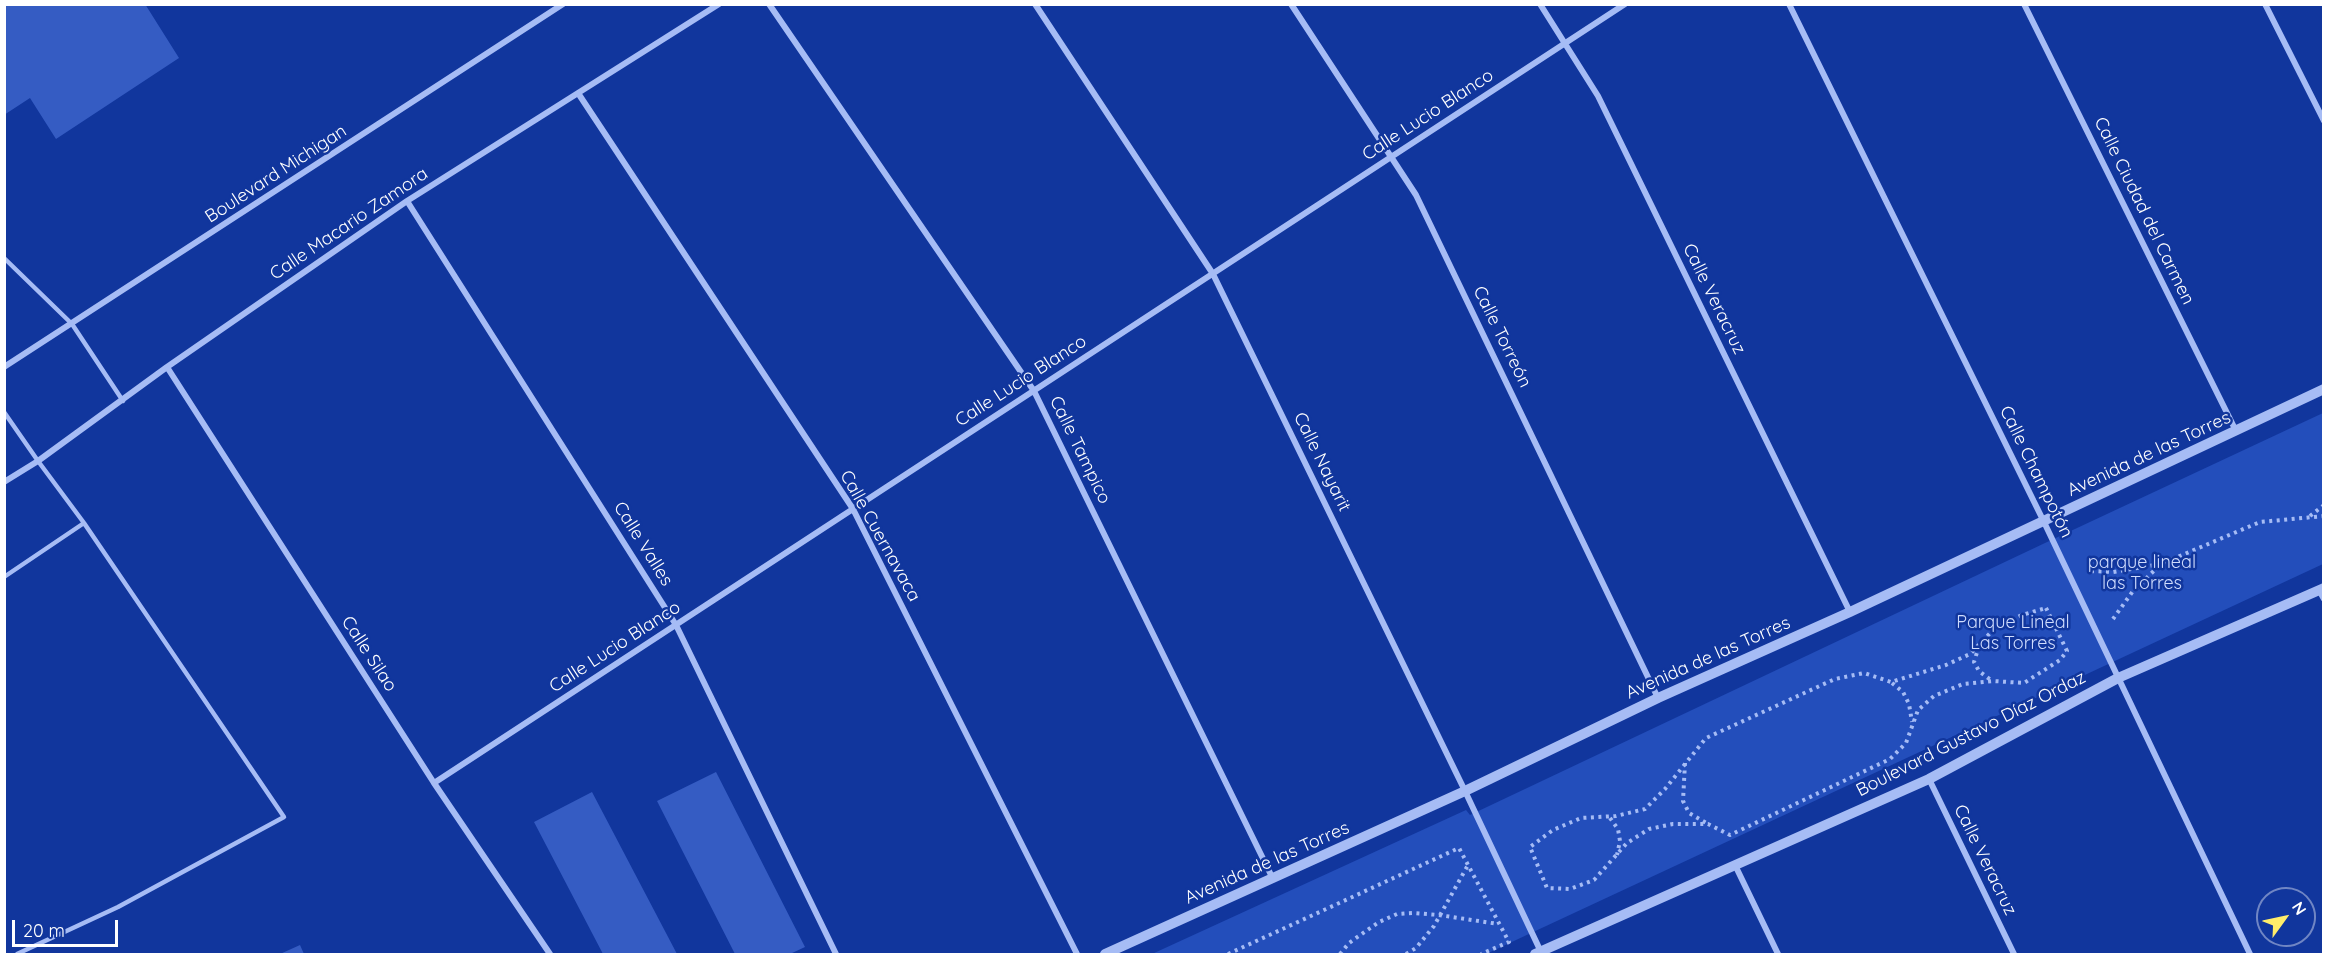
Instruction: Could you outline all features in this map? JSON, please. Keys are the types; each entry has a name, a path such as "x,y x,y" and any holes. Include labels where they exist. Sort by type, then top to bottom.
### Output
{"street":[{"name":"Boulevard Michigan","path":"4,367 563,4"},
{"name":"Calle Macario Zamora","path":"4,482 38,461 167,367 406,201 719,4"},
{"name":"Calle Tampico","path":"769,4 1035,390 1273,879"},
{"name":"Calle Nayarit","path":"1035,4 1214,274 1465,791 1539,954"},
{"name":"Calle Torreón","path":"1291,4 1416,195 1658,698"},
{"name":"Calle Veracruz","path":"1540,4 1598,96 1850,612"},
{"name":"Calle Lucio Blanco","path":"434,783 1625,4"},
{"name":"Calle Champotón","path":"1789,4 2044,522 2250,954"},
{"name":"Calle Ciudad del Carmen","path":"2024,4 2236,431"},
{"path":"2265,4 2324,121"},
{"name":"Calle Cuernavaca","path":"578,93 853,509 1077,954"},
{"name":"Calle Valles","path":"406,201 676,624 836,954"},
{"name":"Calle Silao","path":"167,367 434,783 550,954"},
{"name":"Avenida de las Torres","path":"1105,954 1465,791 1658,698 2044,522 2324,389"},
{"name":"Boulevard Gustavo Díaz Ordaz","path":"1539,954 1929,779 2118,678 2322,592"},
{"name":"Calle Veracruz","path":"1929,779 2014,954"},
{"path":"1735,866 1778,954"}],"lane":[{"path":"4,258 72,324 123,401"},
{"path":"4,412 84,522 284,817 118,907 17,954"},
{"path":"4,577 84,522"}],"path":[{"path":"2309,517 2324,505"},
{"path":"2092,580 2088,571 2113,572 2161,564 2260,522 2324,516"},
{"path":"2107,610 2112,619 2133,591 2161,564"},
{"path":"1685,762 1683,801 1689,813 1730,835 1890,759 1906,743 1918,710 1934,696 1963,684 1993,681 2024,683 2060,660 2067,651 2046,608 2022,615 1996,627 1970,654 1915,676 1891,682"},
{"path":"1980,642 1974,662 1979,671 1993,681"},
{"path":"1708,824 1673,824 1649,829 1627,843 1594,880 1570,889 1547,888 1530,847 1553,830 1581,819 1610,817 1645,809 1665,789 1706,738 1835,679 1864,673 1891,682 1903,692 1910,704 1912,724"},
{"path":"1610,817 1618,829 1620,842 1616,857"},
{"path":"1228,954 1459,848 1509,942 1481,954"},
{"path":"1406,954 1416,948 1439,915 1468,865"},
{"path":"1340,954 1349,943 1379,921 1397,914 1439,915 1499,924"},
{"path":"1238,950 1244,954"}],"green space":[{"path":"2323,413 2323,564 1486,954 1152,954 1466,810 1470,815"}],"building":[{"path":"4,4 145,4 179,58 56,139 30,98 4,115"},
{"path":"716,772 805,947 790,954 735,954 657,801"},
{"path":"592,792 677,954 603,954 534,822"},
{"path":"300,945 304,954 280,954"}],"park label":[{"name":"parque lineal las Torres","path":"2142,573"},
{"name":"Parque Lineal Las Torres","path":"2013,633"}]}
